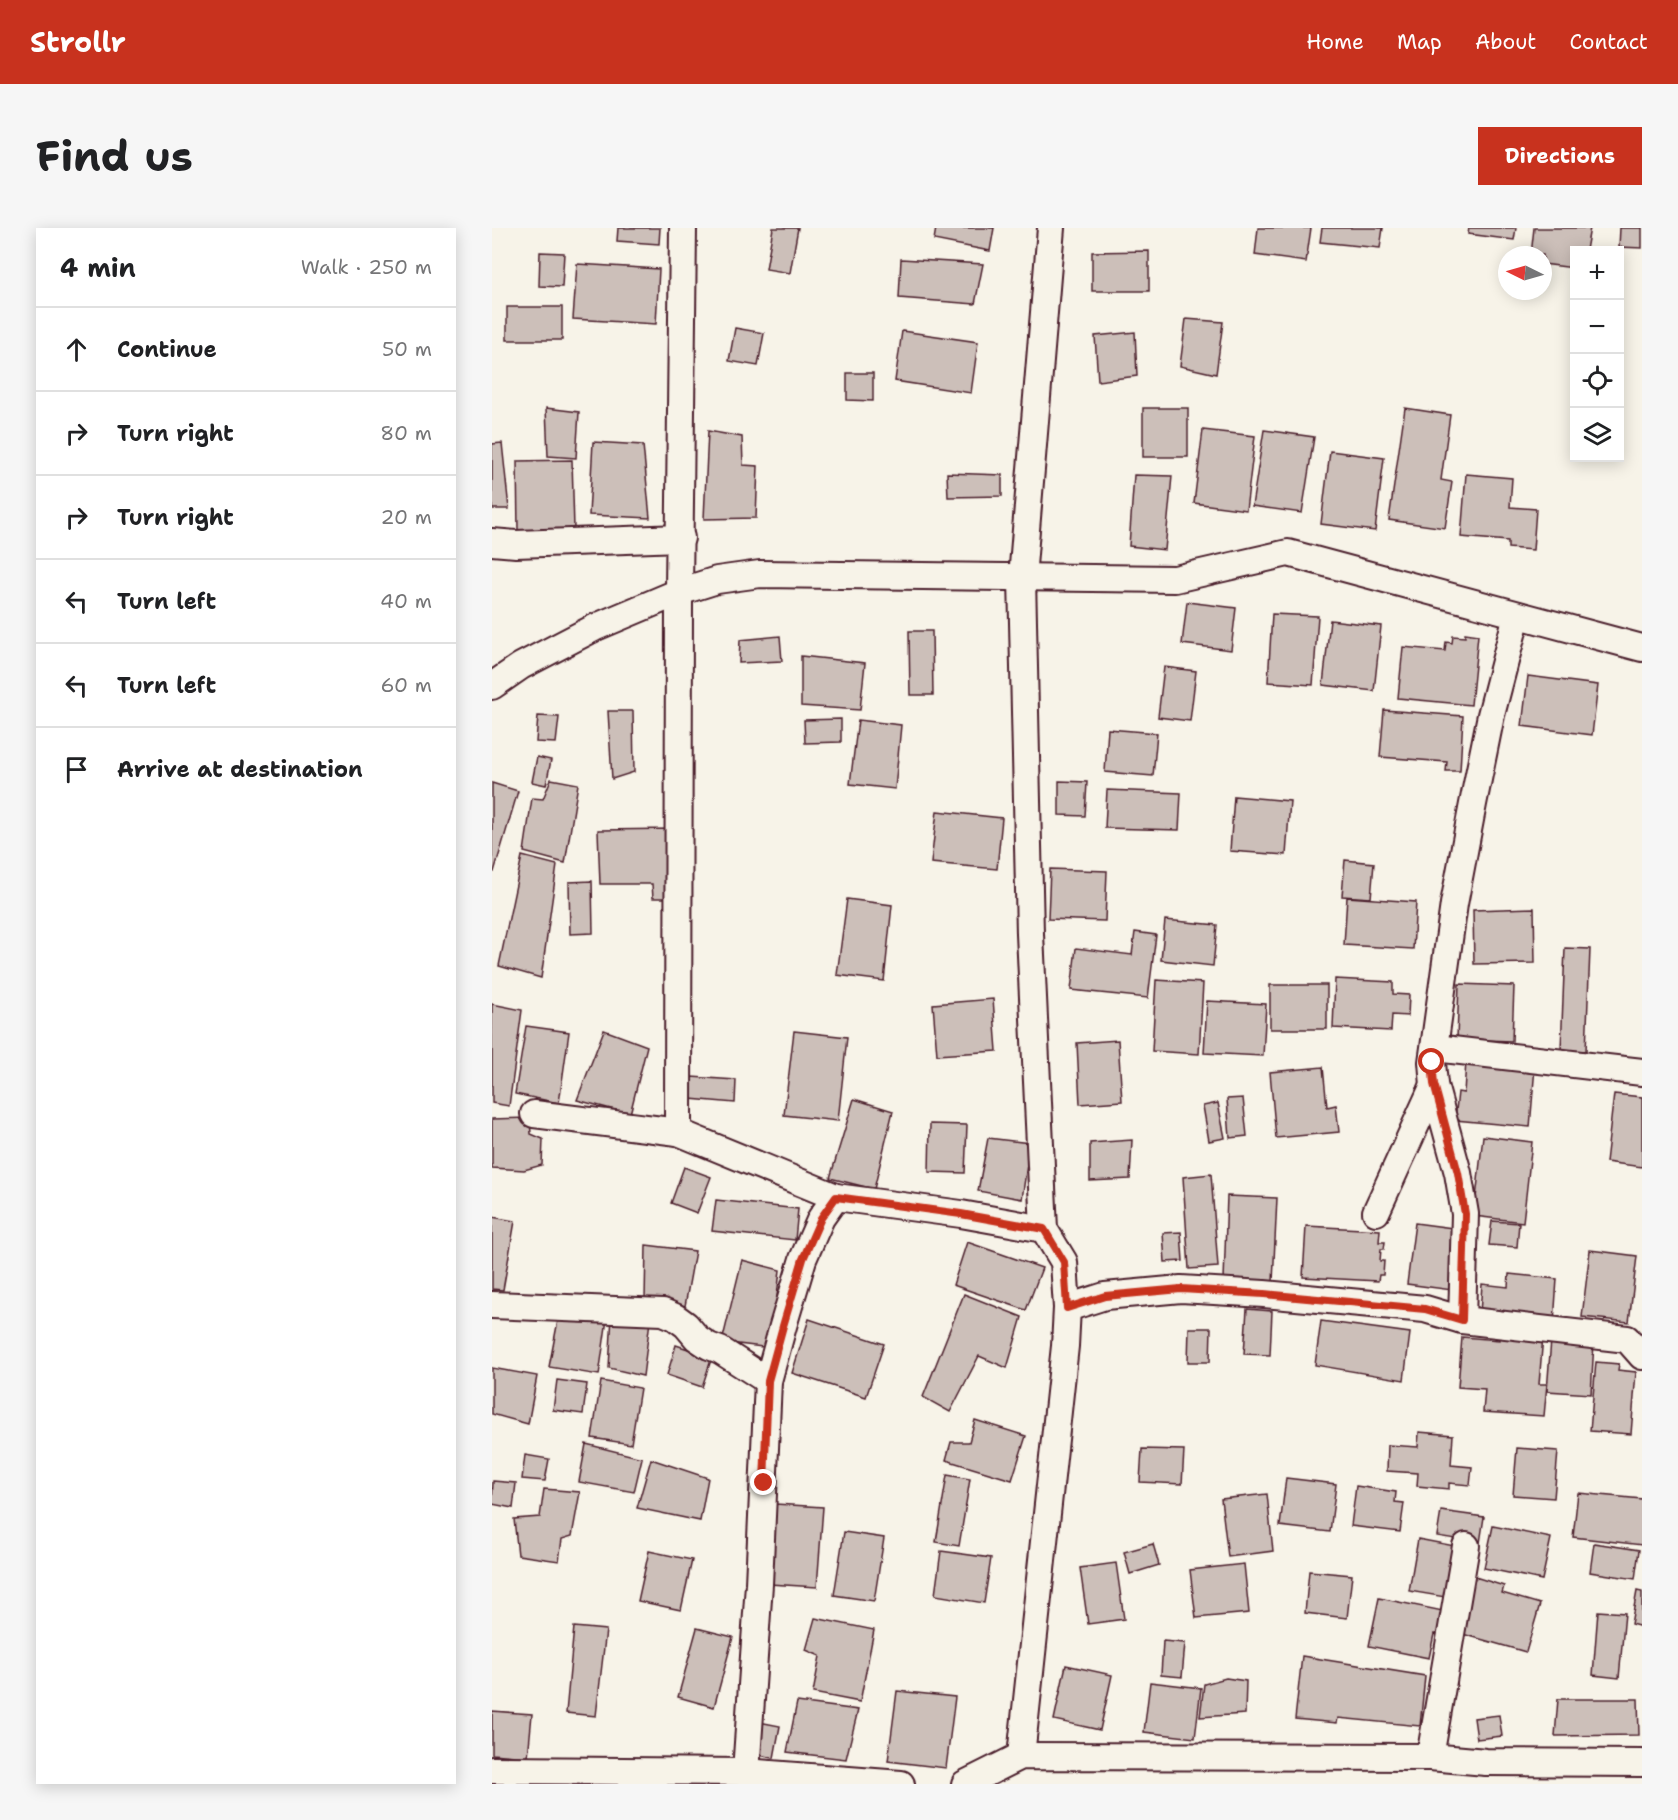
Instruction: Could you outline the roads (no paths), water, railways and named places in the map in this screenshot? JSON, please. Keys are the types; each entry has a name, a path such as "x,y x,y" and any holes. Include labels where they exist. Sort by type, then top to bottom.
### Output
{"street":[{"path":"678,1132 679,592 683,228"},
{"path":"1021,1756 1065,1346 1067,1308 1064,1262 1044,1229 1030,934 1022,578 1051,228"},
{"path":"492,542 516,544 681,538"},
{"path":"492,686 521,666 596,627 679,592 717,580 760,574 1175,579 1288,554 1642,648"},
{"path":"1462,1320 1465,1214 1458,1173 1434,1084 1432,1062 1454,904 1473,804 1491,716 1517,615"},
{"path":"1435,1048 1642,1072"},
{"path":"1376,1212 1434,1084"},
{"path":"534,1114 678,1132 836,1197 961,1214 1044,1229"},
{"path":"746,1772 759,1584 768,1381 803,1259 821,1218 836,1197"},
{"path":"1067,1308 1105,1296 1181,1289 1264,1294 1425,1309 1462,1320 1627,1339 1642,1356"},
{"path":"492,1305 663,1312 687,1325 697,1338 709,1346 720,1350 768,1381"},
{"path":"1430,1757 1466,1546"},
{"path":"965,1784 1021,1756 1430,1757 1483,1773 1642,1763"},
{"path":"492,1770 746,1772 901,1784"}]}
